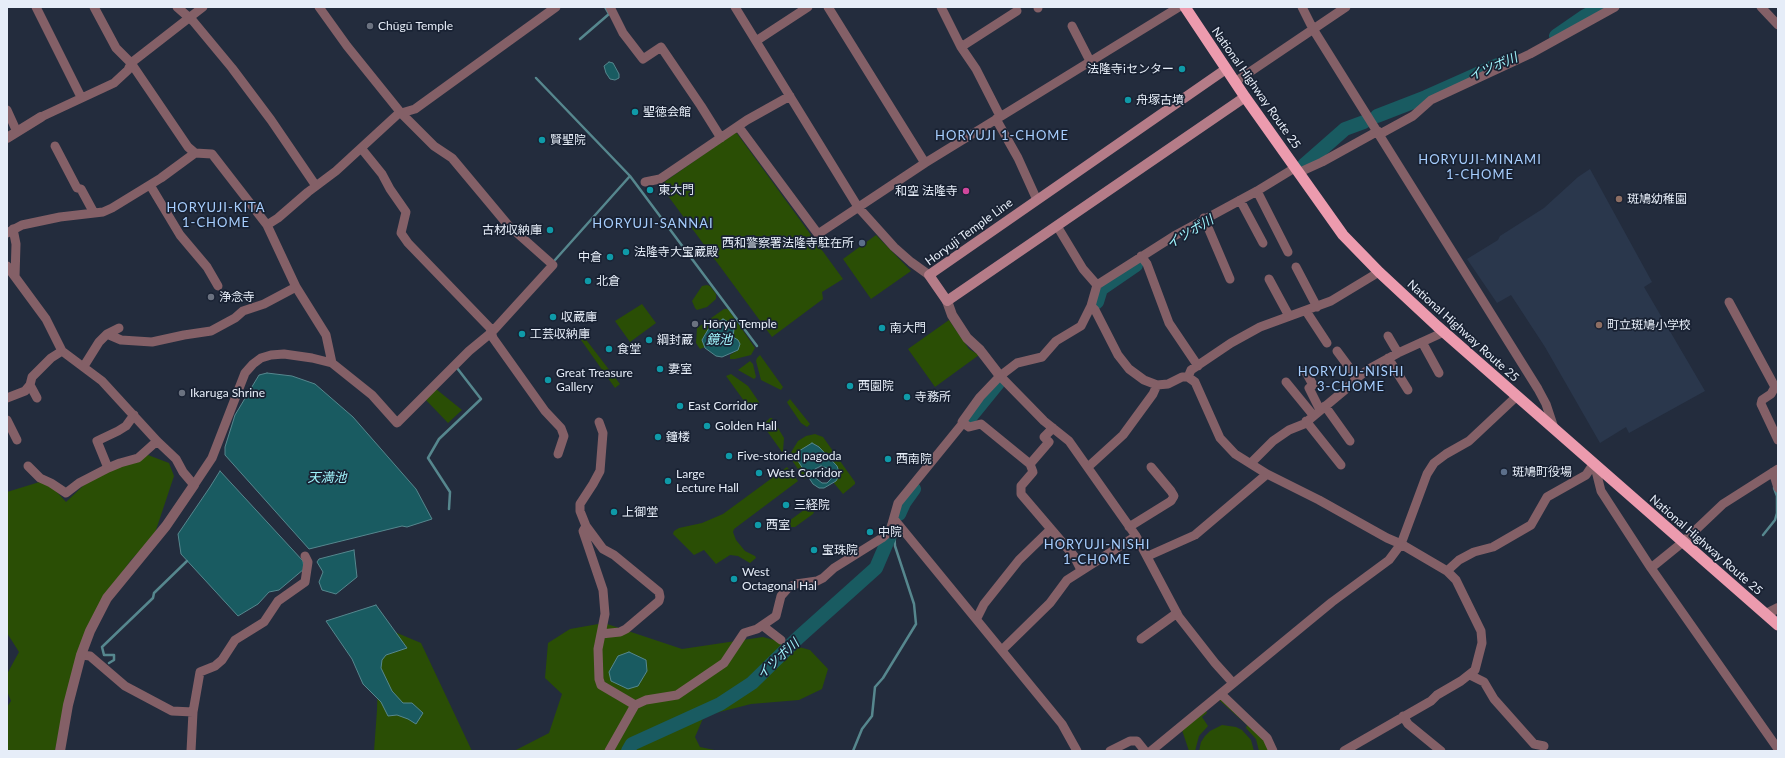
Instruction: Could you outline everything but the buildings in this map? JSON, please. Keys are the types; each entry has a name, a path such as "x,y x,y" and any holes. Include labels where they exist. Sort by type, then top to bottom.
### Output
{"highway":[{"name":"National Highway Route 25","path":"1185,7 1235,82 1343,235 1379,272 1444,332 1778,625"}],"main road":[{"name":"Horyuji Temple Line","path":"947,301 929,275 1226,69"},
{"path":"947,301 1245,96"}],"street":[{"path":"36,7 81,97"},
{"path":"94,7 116,48 131,63 188,147 195,153 212,154 267,225 296,287 326,335 332,363"},
{"path":"177,7 207,36 232,68 271,120 316,186"},
{"path":"7,138 41,117 81,97 114,83 128,70 131,63 203,7"},
{"path":"60,751 68,705 81,655 90,631 107,598 166,526 212,458 245,373 253,364 261,358 271,355 284,354 312,358 332,363 372,395 398,423 469,351 492,332 553,265 508,225 452,158 434,146 401,113 332,26 319,7"},
{"path":"267,225 336,172 398,114 415,109 556,7"},
{"path":"610,7 623,33 643,60 661,46 702,106 721,138"},
{"path":"735,7 858,207 894,247 929,275"},
{"path":"756,41 808,7"},
{"path":"828,7 925,163"},
{"path":"941,7 961,47 976,69 1036,200"},
{"path":"738,126 818,234 925,163 1090,60 1179,7"},
{"path":"1302,7 1313,29 1379,132 1538,389 1546,404 1554,428"},
{"path":"1235,82 1346,7"},
{"path":"609,751 635,705 646,700 677,695 724,663 744,633 763,626 776,616 781,596 788,588 796,584 817,581 823,578 834,568 882,538 890,531 898,503 963,423 962,422 980,397 1000,376 1017,363 1042,357 1056,341 1081,326 1097,285 1205,221 1258,193 1296,170 1322,162 1413,116 1431,100 1530,54 1615,7"},
{"path":"1761,7 1778,26"},
{"path":"961,47 1004,15 1017,10"},
{"path":"1072,26 1090,60"},
{"path":"645,182 660,179 738,126 790,96"},
{"path":"7,110 17,132"},
{"path":"55,146 77,188 81,189 94,213"},
{"path":"361,148 382,174 390,189 406,212 401,233 408,243 435,273 472,309 492,332 493,338 544,411 561,428 564,436 558,454"},
{"path":"15,277 16,244 10,231 22,225 94,213 112,208 150,185 195,153"},
{"path":"150,185 180,235 207,267 218,286"},
{"path":"1258,193 1288,252"},
{"path":"1241,202 1262,243"},
{"path":"1205,221 1230,279"},
{"path":"1057,226 1083,269 1097,285"},
{"path":"1143,258 1169,323 1198,366"},
{"path":"7,266 46,319 62,351 102,381 157,441 176,459 183,472 194,485"},
{"path":"1296,267 1317,307"},
{"path":"1188,377 1191,370 1231,343 1260,328 1279,322 1288,316 1306,311 1331,301 1379,272"},
{"path":"1269,279 1288,316"},
{"path":"107,334 121,340 152,342 211,331 235,318 243,311 264,304 296,287"},
{"path":"947,301 952,315 967,338 980,350 1000,376 1069,442 1088,467 1136,536 1177,613 1215,663 1233,683"},
{"path":"1729,302 1776,388 1762,400 1760,404 1778,440"},
{"path":"1090,306 1095,310 1118,355 1129,369 1144,380 1156,385 1168,384 1182,377 1188,377 1195,382 1220,438 1235,454 1267,474 1319,500 1400,544 1447,571 1456,580 1481,631 1482,643 1474,670 1470,675 1437,695 1431,701 1344,751"},
{"path":"1306,311 1327,343"},
{"path":"84,366 99,342 107,334 119,328"},
{"path":"1251,463 1273,441 1316,413 1346,389 1357,378 1388,358 1444,332"},
{"path":"1388,336 1398,353"},
{"path":"1422,342 1439,373"},
{"path":"7,398 25,390 30,385 32,377 51,358 62,351"},
{"path":"1337,351 1357,378"},
{"path":"1388,358 1408,390"},
{"path":"1306,372 1313,385 1309,388 1316,413 1341,465"},
{"path":"1286,382 1316,413 1350,441"},
{"path":"30,385 37,398"},
{"path":"1088,467 1124,435 1154,394 1156,385"},
{"path":"1151,751 1332,602 1389,560 1400,544 1427,474 1434,463 1446,454 1469,442 1517,396"},
{"path":"108,468 97,441 126,426 134,416"},
{"path":"7,420 17,440"},
{"path":"599,422 603,433 603,449 600,471 580,504 581,515 586,526 603,549 614,555 659,592 660,597 659,601 626,629 620,632 601,634"},
{"path":"963,423 969,427 981,424 1030,464 1033,472 1021,486 1021,494 1074,556 1081,570"},
{"path":"1030,464 1049,442 1044,437 1053,428"},
{"path":"28,466 40,478 52,483 66,493 78,483 120,462 138,458 157,441"},
{"path":"1447,571 1459,560 1474,552 1493,547 1531,525 1547,497 1586,475 1594,463"},
{"path":"1594,463 1601,491 1651,568 1778,749"},
{"path":"1129,528 1171,501 1174,496 1171,490 1151,467"},
{"path":"1651,568 1683,542 1723,504 1776,470 1778,488"},
{"path":"1148,556 1194,534 1267,474"},
{"path":"894,519 977,618 1062,724 1077,751"},
{"path":"586,526 583,531 603,590 604,614 598,649 601,685 635,705"},
{"path":"977,618 984,604 1019,560 1051,530"},
{"path":"1002,650 1050,603 1067,580 1136,536"},
{"path":"191,751 193,712 200,672 215,666 222,660 235,640 264,622 278,601 306,582 308,562 305,556"},
{"path":"1766,614 1778,608"},
{"path":"1141,639 1177,613"},
{"path":"763,626 781,640"},
{"path":"81,655 90,656 125,686 172,711 193,712"},
{"path":"1470,675 1484,682 1494,699 1534,744 1544,746"},
{"path":"1221,694 1267,738 1273,751"},
{"path":"1403,716 1408,724 1441,751"},
{"path":"1110,751 1130,741 1137,741 1145,751"}],"shaded area":[{"name":"町立斑鳩小学校","path":"1590,169 1652,282 1644,287 1705,391 1629,433 1626,427 1600,443 1545,347 1511,295 1497,303 1467,259 1498,240 1500,236 1544,208 1578,177"}],"green space":[{"path":"736,132 843,279 822,292 823,299 772,337 660,185"},
{"path":"876,235 911,271 871,299 843,259"},
{"path":"702,286 710,286 716,294 716,299 707,307 697,310 692,301"},
{"path":"642,304 656,323 630,342 615,321"},
{"path":"724,309 728,309 755,348 751,355 730,359 730,355 738,350 732,335 734,330 714,324 704,335 702,341 705,347 700,349 696,343 697,328"},
{"path":"949,320 969,349 979,355 935,387 908,349"},
{"path":"584,337 620,384 615,388 581,340"},
{"path":"760,355 783,387 781,390 761,380 756,361"},
{"path":"750,361 753,364 756,377 754,379 738,370"},
{"path":"731,374 748,386 759,403 755,405 747,405 726,376"},
{"path":"436,389 462,410 448,423 426,400"},
{"path":"790,399 810,424 807,427 801,423 788,404 787,402"},
{"path":"772,418 784,438 782,452 767,431 766,422"},
{"path":"815,434 823,437 855,482 855,484 843,494 833,482 836,481 839,469 817,445 809,445 798,454 801,466 807,476 805,479 792,460 790,454 798,441 806,436"},
{"path":"148,455 169,463 174,476 154,536 131,560 99,605 59,732 55,751 7,751 7,707 11,701 7,691 7,674 19,652 7,633 7,492 46,480 66,502 85,484 117,466"},
{"path":"787,467 798,481 734,529 733,532 736,540 745,551 756,558 750,563 738,556 730,555 716,564 704,550 694,555 673,534 674,531 679,528 702,523 723,514"},
{"path":"808,507 814,512 813,514 795,527 791,527 789,521"},
{"path":"604,623 682,649 763,637 810,650 828,669 822,689 799,700 751,704 704,716 695,737 700,747 719,751 514,751 549,733 562,694 545,678 548,643 570,629"},
{"path":"390,630 421,643 472,751 374,751 379,648"},
{"path":"1221,698 1264,740 1269,750 1259,751 1256,739 1246,728 1247,725 1219,700"},
{"path":"1206,711 1207,713 1202,717 1208,726 1199,736 1195,751 1189,751 1182,730"},
{"path":"1222,725 1236,727 1242,730 1251,740 1254,751 1199,751 1201,742 1205,736 1210,731"}],"water":[{"path":"609,62 613,63 619,74 619,78 615,80 610,79 606,73 604,66"},
{"name":"鏡池","path":"723,319 732,324 734,329 733,337 738,340 740,344 738,350 722,357 716,356 705,348 702,340 709,328"},
{"name":"天満池","path":"267,373 292,376 315,384 353,417 416,489 432,519 407,527 402,526 309,549 225,455 225,447 235,415 259,375"},
{"path":"812,443 819,447 837,466 839,476 836,481 824,488 819,488 813,484 798,461 799,451","holes":["821,466 827,468 831,473 831,479 827,483 822,483 813,476 815,469"]},
{"path":"220,471 303,561 304,569 279,590 269,592 258,604 238,616 181,554 178,534"},
{"path":"354,550 357,577 336,594 322,590 319,582 323,572 317,562 319,559"},
{"path":"376,605 407,648 386,655 382,660 381,668 392,691 403,703 412,703 423,713 416,724 397,715 388,716 381,702 363,684 352,659 326,621"},
{"path":"629,652 646,660 647,671 638,686 628,689 611,681 609,672 618,656"}],"waterway":[{"path":"580,39 609,14 605,7"},
{"name":"イツボ川","path":"1556,36 1585,16 1603,7"},
{"name":"イツボ川","path":"1377,116 1426,97 1498,65"},
{"path":"536,78 630,176 555,260"},
{"name":"イツボ川","path":"1304,165 1345,129 1364,122"},
{"path":"630,176 757,346"},
{"name":"イツボ川","path":"1097,302 1101,289 1136,265"},
{"path":"449,509 450,492 428,458 439,439 481,399 457,368"},
{"name":"イツボ川","path":"968,420 998,383"},
{"path":"1763,535 1775,520 1777,513 1777,496 1774,488"},
{"name":"イツボ川","path":"899,514 904,503 914,489"},
{"name":"イツボ川","path":"628,751 632,744 720,704 752,683 799,637 876,568 894,526"},
{"path":"853,751 862,729 872,716 875,687 883,678 916,624 914,604 895,546 894,530"},
{"path":"109,663 114,660 114,655 104,655 102,647 153,598 154,593 187,561"}],"place":[{"name":"Chūgū Temple","path":"370,26"},
{"name":"法隆寺iセンター","path":"1182,69"},
{"name":"舟塚古墳","path":"1128,100"},
{"name":"聖徳会館","path":"635,112"},
{"name":"賢聖院","path":"542,140"},
{"name":"東大門","path":"650,190"},
{"name":"和空 法隆寺","path":"966,191"},
{"name":"斑鳩幼稚園","path":"1619,199"},
{"name":"古材収納庫","path":"550,230"},
{"name":"西和警察署法隆寺駐在所","path":"862,243"},
{"name":"法隆寺大宝蔵殿","path":"626,252"},
{"name":"中倉","path":"610,257"},
{"name":"北倉","path":"588,281"},
{"name":"浄念寺","path":"211,297"},
{"name":"収蔵庫","path":"553,317"},
{"name":"Hōryū Temple","path":"695,324"},
{"name":"町立斑鳩小学校","path":"1599,325"},
{"name":"南大門","path":"882,328"},
{"name":"工芸収納庫","path":"522,334"},
{"name":"綱封蔵","path":"649,340"},
{"name":"食堂","path":"609,349"},
{"name":"妻室","path":"660,369"},
{"name":"Great Treasure Gallery","path":"548,380"},
{"name":"西園院","path":"850,386"},
{"name":"Ikaruga Shrine","path":"182,393"},
{"name":"寺務所","path":"907,397"},
{"name":"East Corridor","path":"680,406"},
{"name":"Golden Hall","path":"707,426"},
{"name":"鐘楼","path":"658,437"},
{"name":"Five-storied pagoda","path":"729,456"},
{"name":"西南院","path":"888,459"},
{"name":"斑鳩町役場","path":"1504,472"},
{"name":"West Corridor","path":"759,473"},
{"name":"Large Lecture Hall","path":"668,481"},
{"name":"三経院","path":"786,505"},
{"name":"上御堂","path":"614,512"},
{"name":"西室","path":"758,525"},
{"name":"中院","path":"870,532"},
{"name":"宝珠院","path":"814,550"},
{"name":"West Octagonal Hal","path":"734,579"}],"district":[{"name":"HORYUJI 1-CHOME","path":"1002,136"},
{"name":"HORYUJI-MINAMI 1-CHOME","path":"1480,168"},
{"name":"HORYUJI-KITA 1-CHOME","path":"216,216"},
{"name":"HORYUJI-SANNAI","path":"653,224"},
{"name":"HORYUJI-NISHI 3-CHOME","path":"1351,380"},
{"name":"HORYUJI-NISHI 1-CHOME","path":"1097,552"}]}
